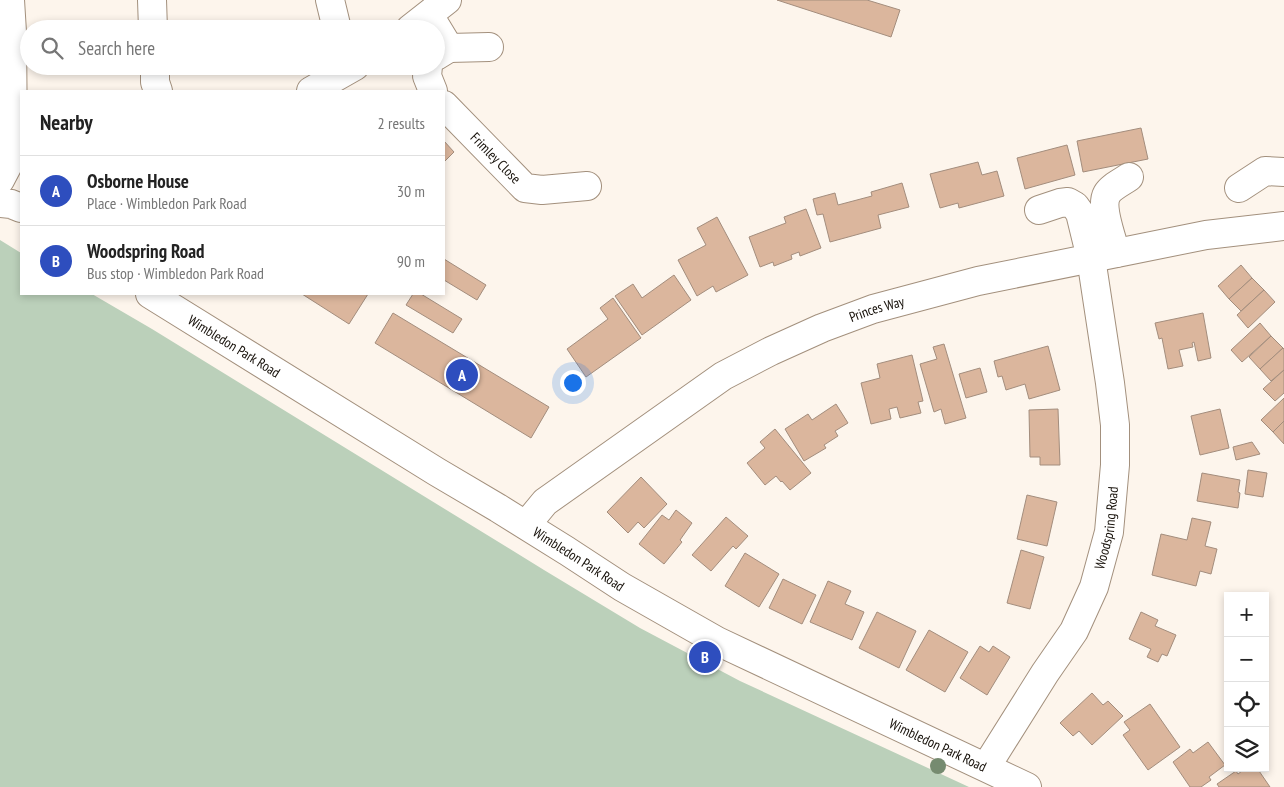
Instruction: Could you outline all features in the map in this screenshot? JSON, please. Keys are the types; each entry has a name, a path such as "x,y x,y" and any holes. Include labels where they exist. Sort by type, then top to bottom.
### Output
{"street":[{"path":"0,180 10,161 13,148 10,0"},
{"path":"152,0 153,20"},
{"path":"330,0 335,20"},
{"path":"445,52 489,47"},
{"path":"156,75 158,90"},
{"path":"313,90 338,75"},
{"path":"426,75 433,90"},
{"name":"Frimley Close","path":"445,106 524,188 542,190 587,186"},
{"path":"1239,188 1265,171 1284,172"},
{"path":"1104,255 1108,226 1104,203 1106,195 1129,177"},
{"path":"1039,210 1068,202 1076,206 1104,255"},
{"path":"0,203 12,204 20,208"},
{"name":"Princes Way","path":"526,525 545,502 723,376 771,351 822,328 873,309 978,281 1206,236 1284,226"},
{"name":"Woodspring Road","path":"986,767 1045,673 1074,631 1094,587 1109,532 1115,465 1115,425 1110,383 1104,255"},
{"name":"Wimbledon Park Road","path":"152,295 622,586 717,641 1027,787"}],"green space":[{"path":"0,240 20,252 20,295 94,295 640,628 740,681 969,787 0,787"}],"building":[{"path":"777,0 867,0 900,10 891,37"},
{"path":"1141,128 1148,159 1083,172 1077,141"},
{"path":"445,142 454,152 445,161"},
{"path":"1067,145 1075,175 1025,189 1017,158"},
{"path":"978,162 982,175 997,171 1004,196 959,208 958,203 940,208 930,174"},
{"path":"902,183 909,207 878,215 881,228 830,242 823,214 817,215 813,199 835,193 838,205 872,196 871,192"},
{"path":"806,209 821,248 800,256 799,252 791,255 792,259 774,266 773,262 760,267 749,237 786,223 784,217"},
{"path":"717,217 748,275 716,292 713,286 697,296 678,260 706,245 697,228"},
{"path":"445,260 486,285 477,300 445,281"},
{"path":"1241,265 1252,278 1229,299 1218,286"},
{"path":"674,275 691,300 642,335 615,296 633,284 642,298"},
{"path":"1252,278 1264,290 1241,311 1229,299"},
{"path":"1264,290 1275,302 1248,328 1237,315"},
{"path":"304,295 367,295 349,324"},
{"path":"412,295 423,295 462,319 453,333 406,305"},
{"path":"613,298 641,338 586,377 567,349 608,319 600,308"},
{"path":"393,313 549,407 531,438 375,343"},
{"path":"1203,313 1211,358 1198,361 1194,342 1192,343 1193,347 1179,350 1183,366 1168,369 1162,338 1159,339 1155,323"},
{"path":"1260,323 1271,336 1242,362 1231,350"},
{"path":"1271,336 1283,348 1260,369 1249,357"},
{"path":"944,344 966,418 945,424 941,409 934,412 920,364 937,359 933,347"},
{"path":"1048,346 1060,390 1029,399 1025,384 1006,390 1002,376 998,377 994,361"},
{"path":"1283,348 1284,370 1271,381 1260,369"},
{"path":"912,355 923,401 918,402 921,413 900,418 897,407 889,409 891,419 871,424 861,383 880,378 877,364"},
{"path":"980,368 987,392 966,398 959,374"},
{"path":"1284,370 1284,393 1275,401 1263,389"},
{"path":"1284,398 1284,421 1273,432 1261,420"},
{"path":"836,404 848,423 835,431 838,436 824,445 826,448 804,461 785,429 808,414 812,420"},
{"path":"1058,409 1060,465 1040,465 1040,457 1030,457 1029,410"},
{"path":"1220,409 1229,448 1200,455 1191,416"},
{"path":"1284,421 1284,444 1273,432"},
{"path":"775,429 811,473 790,490 776,476 765,485 747,463 765,448 760,442"},
{"path":"1252,442 1260,454 1236,460 1233,447"},
{"path":"1248,470 1267,473 1263,497 1245,494"},
{"path":"1202,473 1240,480 1238,508 1197,501"},
{"path":"641,477 667,504 644,528 638,522 628,533 607,512"},
{"path":"1027,495 1057,502 1047,546 1017,539"},
{"path":"676,510 692,523 680,540 682,542 664,564 639,544 662,515 669,520"},
{"path":"726,517 748,536 736,549 733,546 711,571 692,555"},
{"path":"1192,518 1211,522 1205,546 1217,549 1211,574 1200,571 1196,586 1152,575 1161,534 1187,540"},
{"path":"1021,550 1044,557 1030,609 1007,603"},
{"path":"745,553 779,574 759,607 725,586"},
{"path":"783,579 816,595 802,624 769,608"},
{"path":"828,581 851,591 845,604 864,612 852,640 810,622"},
{"path":"877,612 916,631 899,668 859,648"},
{"path":"1141,612 1158,620 1155,626 1176,635 1167,656 1162,654 1158,662 1147,657 1151,649 1129,639"},
{"path":"929,630 968,652 945,692 906,670"},
{"path":"980,646 989,652 993,646 1010,657 987,695 960,678"},
{"path":"1092,693 1103,705 1108,701 1123,716 1092,745 1079,731 1073,736 1060,723"},
{"path":"1150,704 1180,747 1148,770 1123,735 1130,730 1124,722"},
{"path":"1208,742 1224,764 1224,766 1209,777 1211,780 1201,787 1190,787 1173,762 1190,749 1193,753"},
{"path":"1235,772 1238,774 1241,772 1260,772 1270,787 1219,787 1217,784"}],"place":[{"name":"Osborne House","path":"462,375"},
{"name":"Woodspring Road","path":"705,657"}]}
